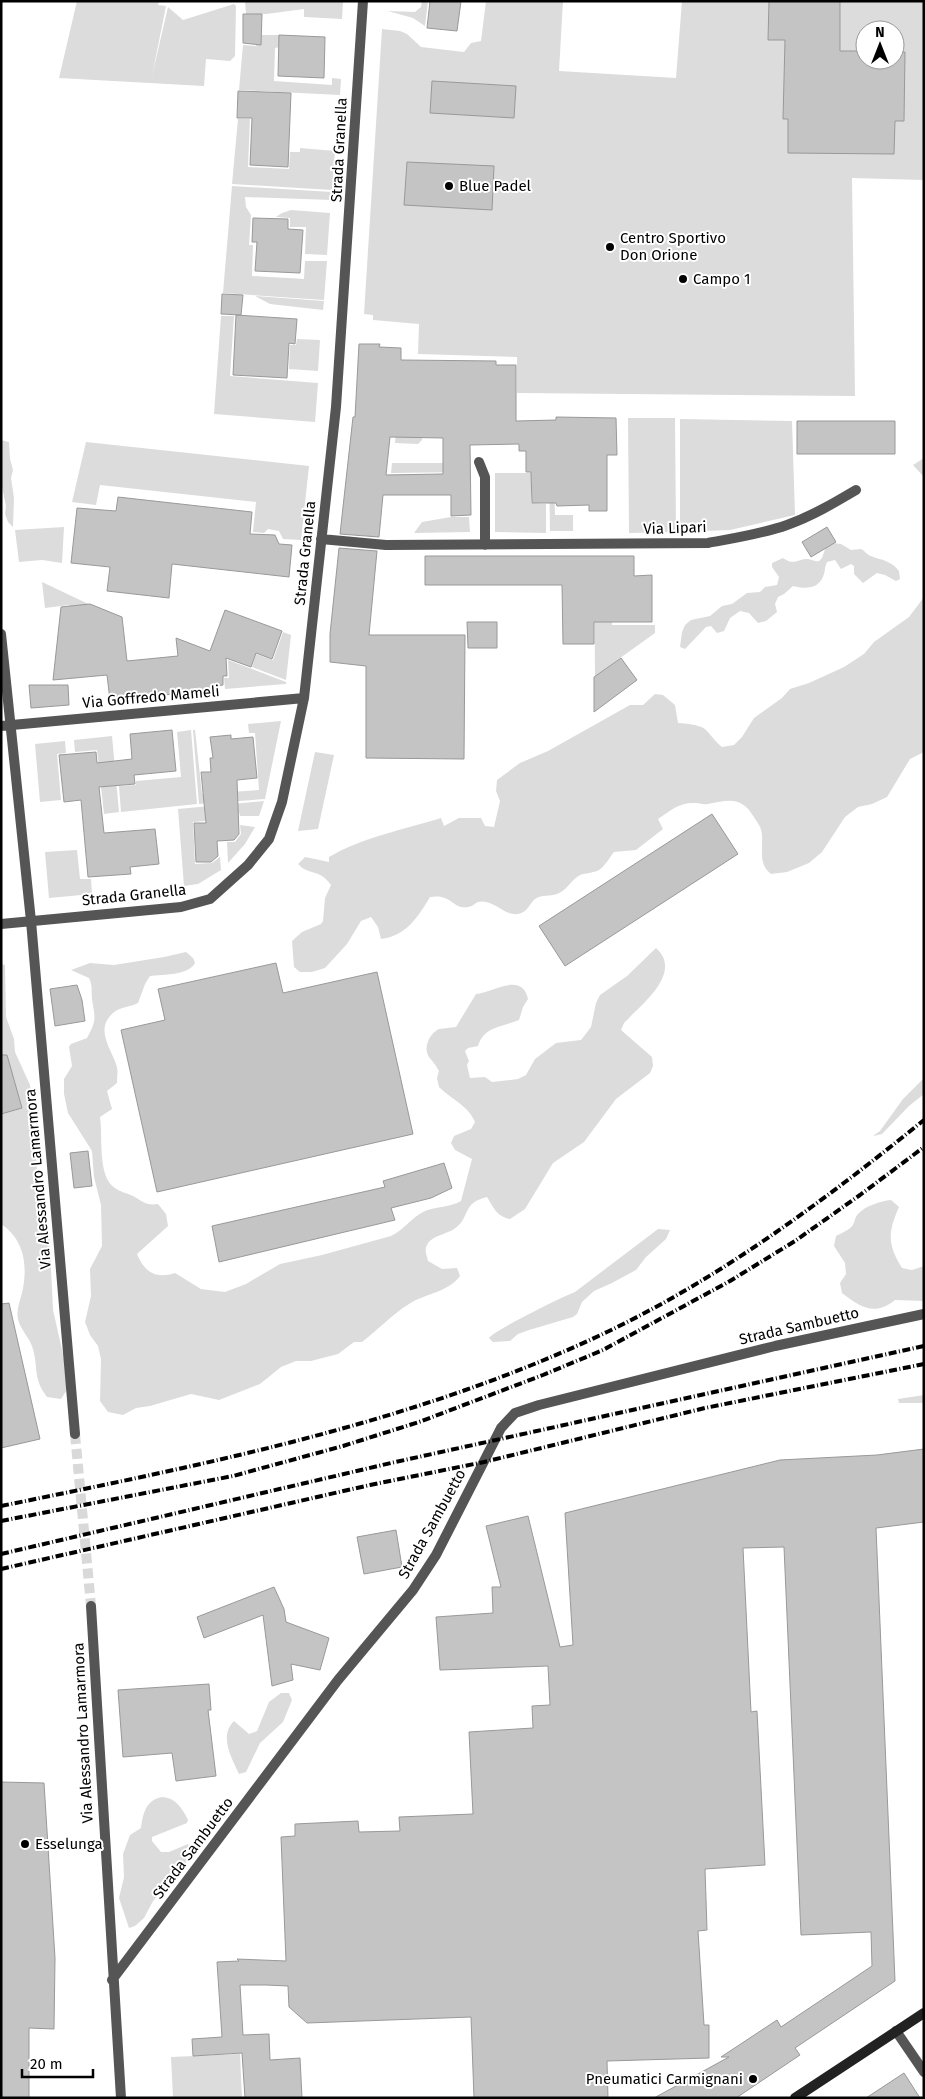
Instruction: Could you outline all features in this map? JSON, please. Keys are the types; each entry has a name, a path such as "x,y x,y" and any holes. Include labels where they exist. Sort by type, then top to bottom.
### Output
{"main road":[{"path":"795,2098 924,2013"}],"street":[{"name":"Strada Granella","path":"1,924 181,907 210,899 248,865 269,839 282,802 304,698 337,400 362,1"},
{"path":"479,462 485,477 485,545"},
{"name":"Via Lipari","path":"321,539 386,545 708,543 753,535 787,525 824,509 856,490"},
{"name":"Via Alessandro Lamarmora","path":"1,634 6,726 31,921 75,1434"},
{"name":"Via Goffredo Mameli","path":"6,726 304,698"},
{"name":"Strada Sambuetto","path":"112,1980 338,1680 413,1590 436,1555 508,1418 515,1413 539,1405 776,1346 924,1314"},
{"name":"Via Alessandro Lamarmora","path":"91,1606 112,1980 121,2098"},
{"path":"896,2031 924,2072"}],"shaded area":[{"path":"77,1 159,1 158,5 166,6 152,76 168,7 183,20 234,4 236,6 235,56 230,61 206,59 204,86 59,78"},
{"path":"245,1 343,1 342,19 304,17 304,9 266,14 246,14"},
{"path":"422,1 428,1 425,26 413,18 388,11 415,12 421,7"},
{"name":"Centro Sportivo Don Orione","path":"486,1 563,1 559,71 676,78 682,1 924,1 924,180 852,178 855,396 517,393 517,357 418,354 419,324 373,320 373,315 364,314 382,29 400,31 407,34 421,47 464,52 471,43 481,41"},
{"path":"257,35 280,35 280,47 275,48 274,81 332,85 332,78 341,79 340,95 239,90 243,45 256,46"},
{"path":"238,119 250,119 248,167 289,169 290,152 300,152 300,148 335,151 332,190 232,184"},
{"path":"232,186 332,192 332,200 245,197 246,207 251,215 249,245 253,245 252,276 304,279 305,261 327,261 324,300 223,293"},
{"path":"291,210 330,213 327,255 305,254 306,227 290,227 290,218 276,217"},
{"path":"255,296 324,301 323,310 270,304"},
{"path":"221,316 234,316 230,376 318,383 315,422 214,414"},
{"path":"297,339 320,340 318,371 289,369 290,345 296,345"},
{"path":"397,418 422,418 422,440 418,444 395,443"},
{"path":"628,418 675,418 676,532 629,533"},
{"path":"680,419 792,421 795,515 730,530 680,532"},
{"path":"1,440 9,442 13,470 11,478 14,498 13,527 8,522 5,514 6,506 1,482"},
{"path":"86,442 309,466 301,540 283,539 279,531 268,529 264,533 253,532 256,502 100,485 96,505 72,502"},
{"path":"924,458 924,477 913,465"},
{"path":"392,463 457,463 469,472 391,473"},
{"path":"549,468 554,482 555,515 573,515 573,531 550,531"},
{"path":"495,473 531,473 531,503 546,504 546,533 495,532"},
{"path":"451,517 469,517 470,532 414,533 422,522"},
{"path":"64,527 62,563 42,560 19,562 15,530"},
{"path":"833,543 841,544 851,550 861,549 890,563 899,571 900,579 896,581 877,573 863,583 854,574 854,566 851,564 841,569 835,560 827,562 819,583 807,588 793,586 778,597 775,604 777,612 766,621 758,623 749,613 740,611 730,618 724,631 717,633 711,626 706,627 685,649 680,647 682,632 685,625 691,620 710,616 722,606 732,604 747,593 760,592 765,587 777,585 779,577 772,567 772,563 783,558 790,562 804,559 819,561 826,546"},
{"path":"594,556 612,573 612,625 655,625 655,633 595,676"},
{"path":"42,582 99,609 72,638 69,605 45,608"},
{"path":"924,597 924,752 910,759 887,797 872,804 858,807 845,817 822,852 809,863 787,872 771,874 764,866 760,828 749,810 734,801 685,804 676,807 658,819 663,829 636,850 614,852 599,870 579,875 560,893 538,897 521,913 513,914 489,902 483,901 469,907 463,907 443,897 430,897 416,918 398,934 381,939 378,927 371,917 361,921 347,944 325,968 312,972 300,972 294,967 292,941 302,932 321,924 323,921 325,898 331,885 322,876 302,868 298,864 305,857 329,862 329,857 356,844 441,818 444,826 459,818 481,818 485,826 494,827 500,801 496,791 497,780 520,763 548,751 630,705 643,705 655,694 663,695 675,705 678,723 702,727 722,747 734,745 742,737 754,718 782,698 790,689 809,683 844,667 864,654 874,642 909,617"},
{"path":"283,632 291,635 286,680 252,667 256,654 273,660"},
{"path":"228,660 286,682 286,684 225,689 224,678 229,678"},
{"path":"281,721 265,799 199,804 193,730 195,730 202,794 259,790 255,733 249,733 248,724"},
{"path":"191,730 197,804 121,812 119,786 136,785 136,781 181,777 177,732"},
{"path":"112,736 119,812 104,814 97,750 75,752 74,740"},
{"path":"65,741 66,753 57,754 61,800 40,802 35,744"},
{"path":"315,752 334,755 318,829 298,831"},
{"path":"264,801 259,816 240,816 239,812 205,814 205,821 193,822 195,864 212,863 220,857 221,870 198,884 184,886 178,809"},
{"path":"240,825 255,827 245,844 228,863 227,842 235,842 241,834"},
{"path":"77,850 80,879 91,879 92,894 49,898 45,852"},
{"path":"656,948 663,958 665,968 662,978 649,998 624,1023 621,1030 652,1057 653,1066 650,1073 616,1099 584,1142 553,1163 525,1209 510,1219 505,1218 498,1214 487,1197 473,1203 459,1225 429,1242 426,1249 428,1261 442,1269 457,1268 460,1276 455,1282 409,1304 362,1342 354,1342 338,1354 311,1361 296,1361 281,1367 260,1384 219,1400 191,1394 150,1406 136,1408 123,1415 108,1412 100,1401 101,1359 98,1346 90,1335 85,1322 91,1296 90,1269 102,1246 101,1205 94,1177 92,1151 68,1113 64,1094 64,1079 72,1066 69,1047 71,1044 87,1038 94,1023 94,1015 89,978 71,970 90,963 114,965 186,952 193,958 195,963 187,970 175,974 150,976 138,1003 116,1011 108,1019 105,1033 117,1067 117,1083 107,1091 112,1109 100,1117 102,1155 105,1175 109,1183 119,1191 133,1196 144,1203 158,1204 166,1214 168,1226 137,1254 144,1266 157,1275 175,1273 201,1289 225,1292 246,1284 280,1264 322,1255 391,1236 423,1212 461,1201 472,1159 455,1150 451,1143 454,1136 471,1129 475,1122 464,1107 439,1087 437,1078 439,1071 427,1053 427,1046 435,1031 456,1027 476,994 513,985 520,986 525,991 528,999 519,1020 489,1031 481,1039 478,1046 468,1048 465,1051 469,1061 467,1065 470,1078 485,1077 492,1082 518,1079 526,1075 535,1059 556,1043 581,1040 591,1027 596,1003 600,995 627,976"},
{"path":"1,964 5,965 6,1017 14,1039 15,1052 30,1085 39,1193 49,1228 53,1310 65,1363 65,1376 68,1388 61,1399 47,1397 39,1384 32,1346 19,1323 18,1316 18,1306 25,1274 23,1255 15,1238 1,1224"},
{"path":"924,1078 924,1094 909,1106 882,1134 873,1136 880,1131 903,1099"},
{"path":"891,1200 899,1207 891,1231 894,1252 902,1268 912,1270 924,1266 924,1301 895,1300 881,1308 868,1308 855,1303 842,1293 840,1283 846,1274 845,1263 834,1246 836,1236 853,1225 861,1211 869,1206"},
{"path":"658,1229 670,1230 666,1239 646,1257 636,1270 594,1291 582,1302 577,1314 573,1317 518,1334 510,1341 493,1342 489,1338 515,1321 575,1292"},
{"path":"924,1395 924,1403 899,1403 898,1399"},
{"path":"281,1693 289,1693 292,1700 283,1722 260,1743 246,1772 239,1774 228,1747 227,1733 230,1727 234,1721 249,1734 257,1731 269,1702"},
{"path":"162,1797 171,1799 178,1804 188,1820 187,1823 152,1837 152,1841 161,1852 169,1852 188,1844 193,1853 171,1882 153,1901 144,1918 135,1926 129,1928 119,1898 124,1877 123,1854 130,1835 141,1828 146,1808 152,1801"},
{"path":"240,2054 242,2098 173,2098 171,2057"}],"building":[{"path":"430,1 461,1 457,31 427,28"},
{"path":"769,1 840,1 840,51 855,51 855,70 905,70 904,121 895,121 894,154 788,153 788,119 783,119 785,40 768,40"},
{"path":"243,14 262,14 261,45 243,43"},
{"path":"279,35 325,37 324,78 278,76"},
{"path":"432,81 516,86 514,118 430,113"},
{"path":"238,91 291,93 288,167 250,165 252,118 237,118"},
{"name":"Blue Padel","path":"407,162 494,166 492,210 404,205"},
{"path":"253,218 288,219 288,229 303,230 300,273 255,271 257,242 252,242"},
{"path":"222,294 243,295 241,315 221,314"},
{"path":"236,315 297,319 295,344 289,343 287,378 233,375"},
{"path":"359,344 380,344 379,347 401,348 401,360 496,361 496,365 516,365 516,421 556,420 556,417 616,418 617,455 607,455 607,511 589,511 589,505 557,506 556,503 532,503 531,472 526,472 526,451 519,451 519,444 470,445 471,515 451,516 451,495 383,495 379,537 340,534 353,417 355,417","holes":["390,437 443,438 443,474 386,475"]},
{"path":"797,421 895,421 895,454 797,454"},
{"path":"118,497 252,512 250,534 275,535 279,544 292,545 289,577 172,564 169,598 107,591 110,567 71,563 77,508 116,511"},
{"path":"827,527 836,542 811,557 802,542"},
{"path":"339,548 377,551 369,635 465,635 464,759 366,758 366,666 330,662 330,634"},
{"path":"425,556 634,556 634,576 652,575 652,622 594,622 594,644 563,644 562,585 425,585"},
{"path":"90,604 122,617 127,661 178,656 176,638 210,651 225,610 282,631 272,659 256,653 251,667 226,658 227,676 223,676 223,685 216,686 217,690 110,700 107,675 53,680 61,607"},
{"path":"467,622 497,622 497,648 468,648"},
{"path":"621,658 637,680 594,712 594,677"},
{"path":"29,685 68,685 69,705 31,708"},
{"path":"172,730 176,771 134,775 135,784 99,787 104,833 155,829 159,864 130,867 131,874 88,877 81,800 64,802 59,755 96,752 97,763 132,759 130,734"},
{"path":"231,735 231,739 253,737 257,778 237,780 239,834 234,840 217,841 218,856 211,862 196,862 194,823 206,823 201,772 211,772 210,758 213,758 210,737"},
{"path":"712,814 738,854 565,966 539,926"},
{"path":"276,963 283,993 377,972 413,1134 157,1192 121,1030 165,1020 158,989"},
{"path":"77,985 82,1000 85,1021 55,1026 50,989"},
{"path":"1,1055 7,1055 22,1108 1,1114"},
{"path":"88,1151 92,1186 74,1188 70,1153"},
{"path":"444,1163 452,1188 431,1198 391,1208 395,1220 219,1262 212,1226 385,1187 383,1181"},
{"path":"9,1303 40,1439 1,1448 1,1304"},
{"path":"924,1449 924,1522 876,1528 895,1981 795,2048 800,2055 736,2098 654,2098 729,2057 721,2057 777,2020 781,2027 872,1966 871,1932 801,1935 784,1547 743,1548 751,1712 757,1711 765,1865 705,1869 707,1930 698,1931 704,2025 709,2025 709,2058 607,2061 608,2098 474,2098 471,2017 307,2023 289,2007 288,1986 266,1985 240,1985 243,2035 269,2034 270,2060 300,2058 302,2098 245,2098 242,2053 193,2056 192,2039 222,2037 217,1962 239,1961 237,1959 286,1961 281,1837 295,1836 295,1824 358,1821 359,1832 400,1831 399,1817 473,1814 469,1732 533,1728 532,1706 550,1705 548,1666 440,1670 436,1617 493,1613 492,1587 501,1587 486,1526 528,1516 560,1647 573,1645 565,1513 780,1460 877,1455"},
{"path":"396,1530 402,1567 364,1574 357,1537"},
{"path":"274,1587 284,1609 286,1622 329,1638 320,1670 291,1664 293,1680 272,1686 263,1615 204,1638 197,1617"},
{"path":"209,1684 211,1710 208,1710 216,1776 176,1781 172,1753 123,1757 118,1690"},
{"path":"1,1782 44,1783 55,1958 54,2029 29,2028 29,2098 1,2098"},
{"path":"904,2073 920,2098 866,2098"}],"tunnel":[{"path":"75,1434 91,1606"}],"railway":[{"path":"1,1506 156,1474 310,1437 386,1416 461,1392 535,1364 607,1332 650,1310 732,1262 811,1208 924,1120"},
{"path":"1,1521 233,1476 343,1446 419,1422 543,1375 603,1350 730,1281 795,1241 924,1147"},
{"path":"1,1554 391,1463 924,1346"},
{"path":"1,1569 370,1485 484,1462 705,1408 924,1364"}],"place":[{"name":"Blue Padel","path":"449,186"},
{"name":"Centro Sportivo Don Orione","path":"610,247"},
{"name":"Campo 1","path":"683,279"},
{"name":"Esselunga","path":"25,1844"},
{"name":"Pneumatici Carmignani","path":"753,2079"}]}
